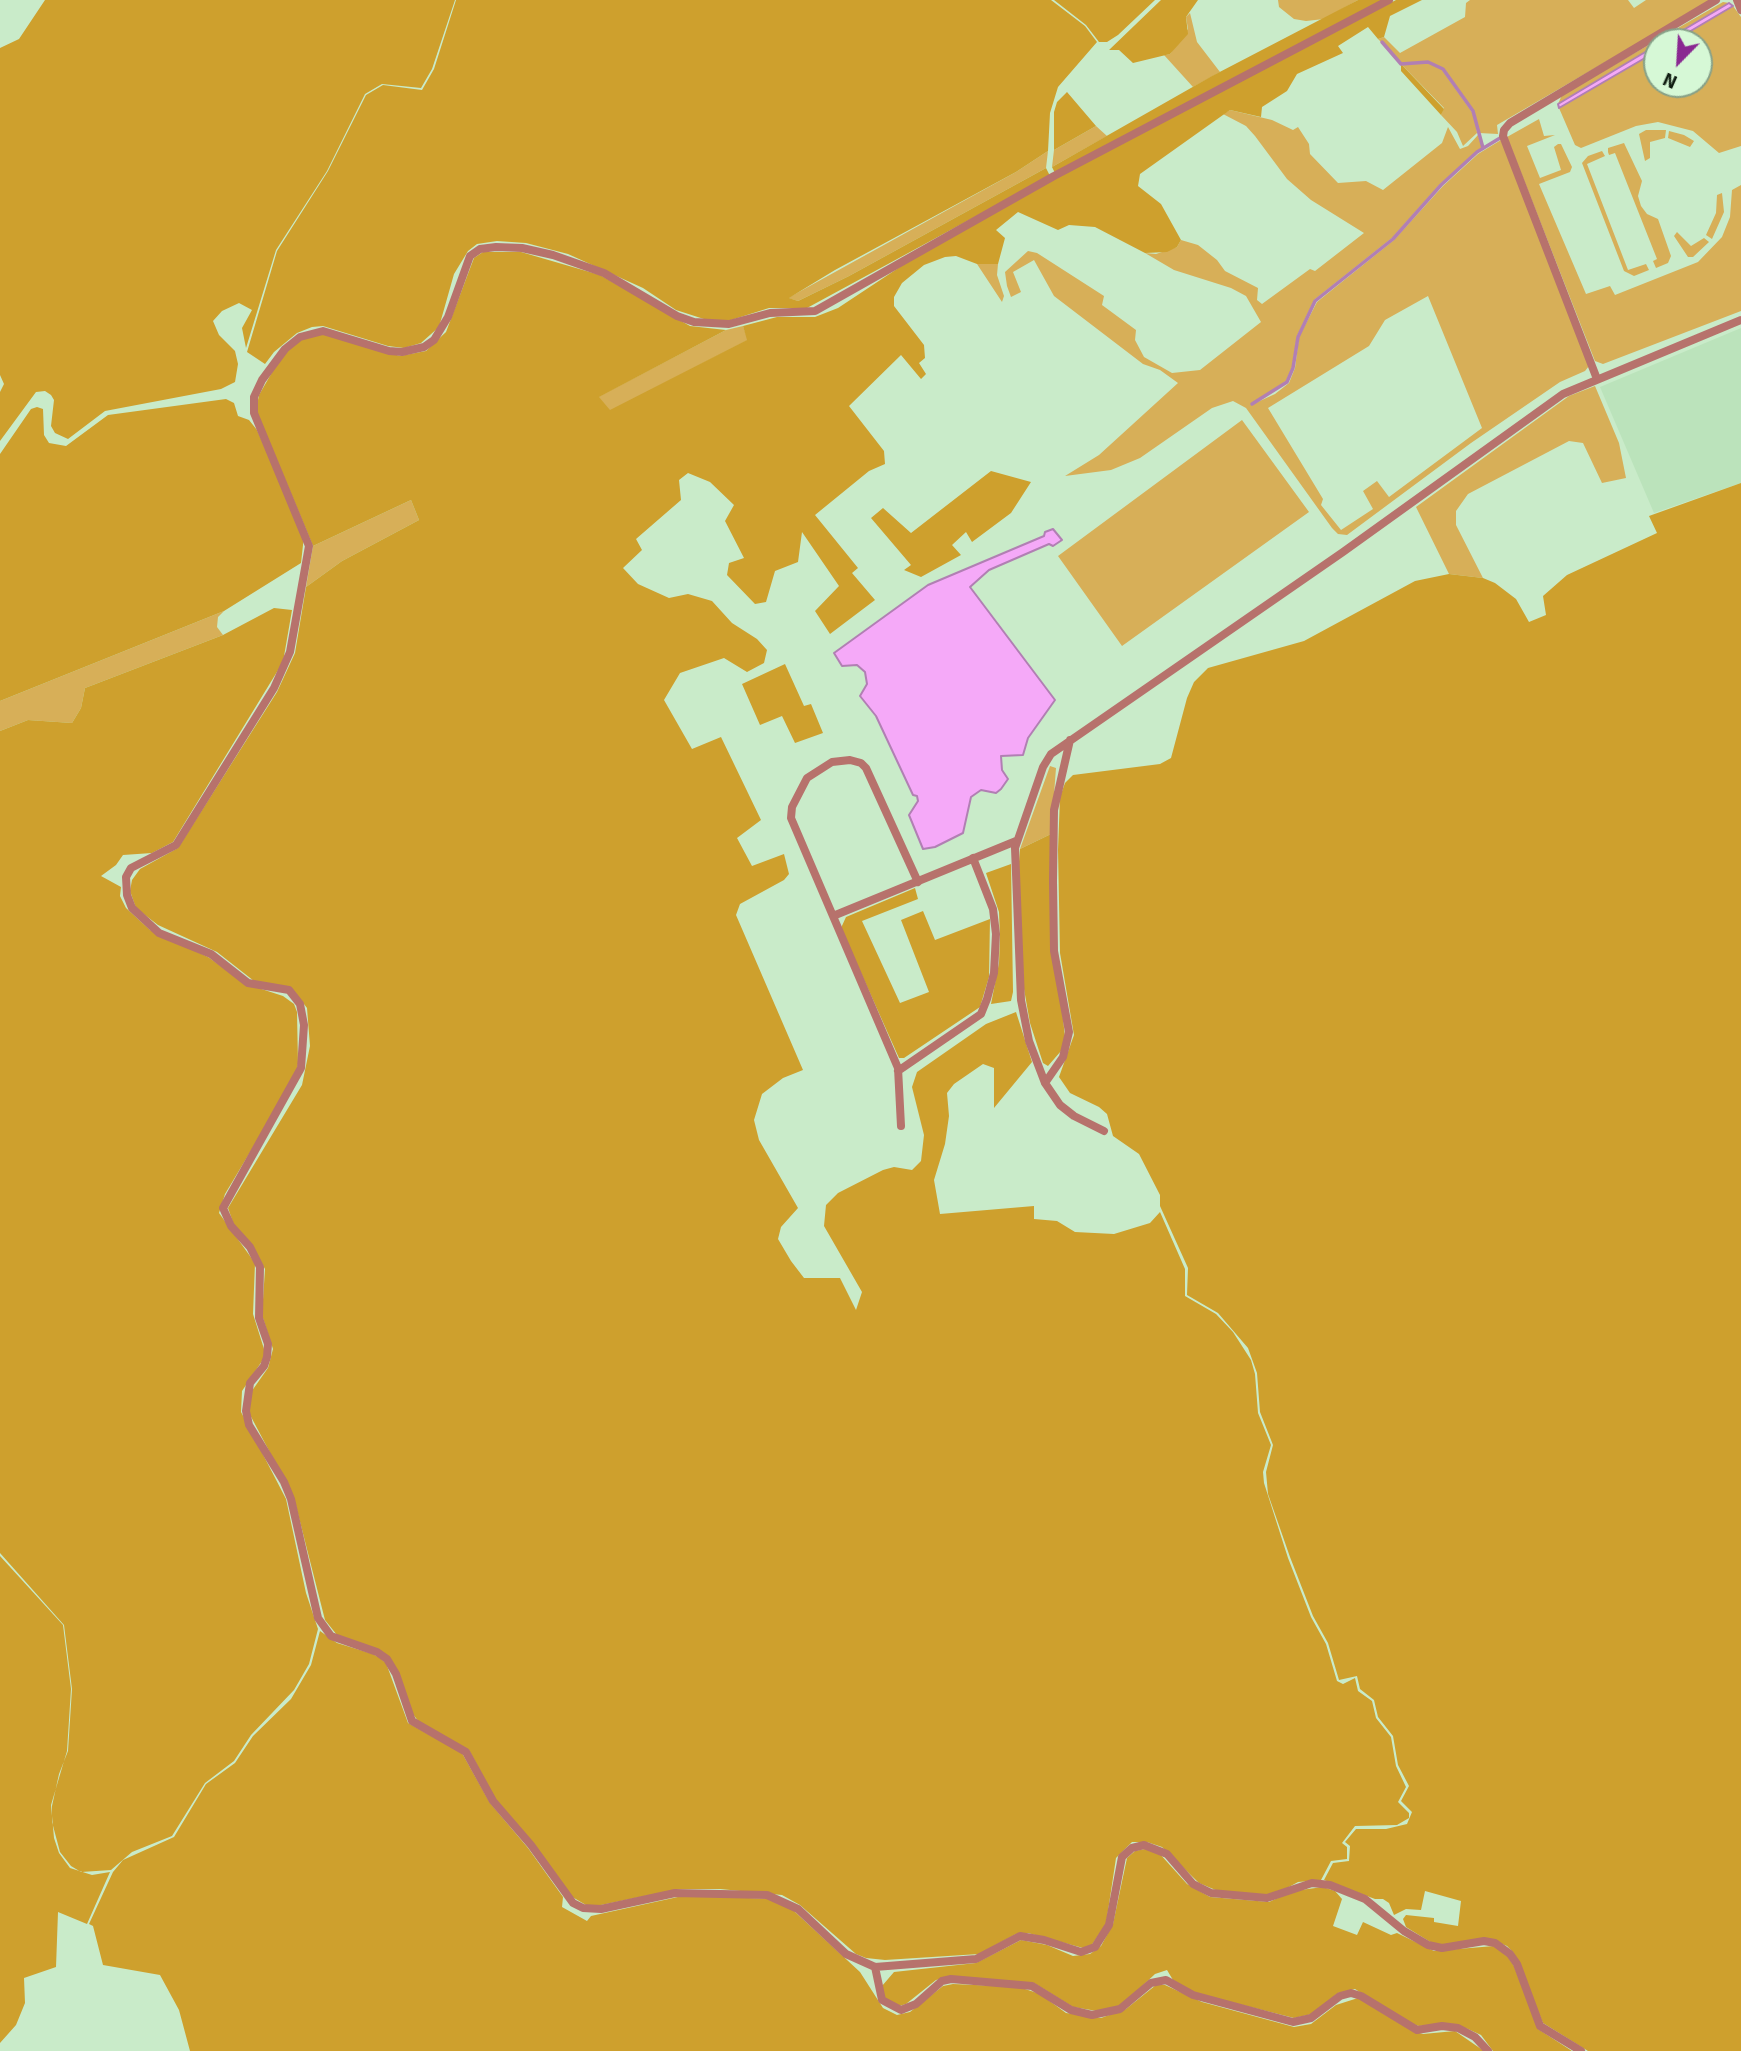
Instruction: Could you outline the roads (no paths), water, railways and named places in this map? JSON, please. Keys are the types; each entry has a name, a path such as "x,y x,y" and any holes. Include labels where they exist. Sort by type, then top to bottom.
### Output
{"street":[{"path":"1389,0 1054,176 815,311 770,313 729,324 694,322 677,316 604,274 522,248 496,247 480,249 470,256 448,317 434,340 424,347 402,352 388,351 323,331 300,337 285,349 262,380 254,397 254,413 309,546 290,652 274,688 176,845 143,859 131,867 126,877 132,908 159,933 211,954 248,983 289,990 300,1004 304,1025 301,1068 223,1208 231,1226 250,1247 260,1267 259,1318 268,1345 264,1366 250,1383 246,1410 249,1425 284,1482 291,1499 318,1618 325,1630 338,1640 376,1652 387,1659 396,1674 412,1721 466,1752 493,1801 531,1846 573,1903 583,1908 601,1909 675,1893 767,1895 798,1909 846,1954 875,1967 976,1959 1020,1936 1044,1940 1076,1951 1087,1951 1095,1947 1109,1925 1122,1857 1132,1848 1144,1845 1167,1854 1193,1884 1211,1893 1267,1898 1312,1882 1330,1885 1365,1899 1404,1931 1427,1945 1442,1948 1484,1941 1494,1943 1510,1954 1517,1964 1540,2026 1581,2051"},
{"path":"1597,379 1503,136 1504,130 1716,0"},
{"path":"1737,0 1741,10"},
{"path":"1104,1131 1074,1116 1060,1105 1045,1083 1029,1041 1021,1000 1014,902 1016,841 1043,767 1051,754 1206,648 1563,394 1741,320"},
{"path":"1045,1083 1063,1057 1069,1032 1054,951 1053,869 1054,810 1071,738"},
{"path":"901,1126 898,1071 791,818 792,807 807,778 832,762 850,760 866,768 918,882"},
{"path":"833,916 1016,841"},
{"path":"898,1071 981,1014 987,999 994,973 996,934 993,909 974,858"},
{"path":"875,1967 882,2000 901,2010 916,2004 942,1981 951,1979 1032,1986 1071,2010 1092,2015 1120,2009 1151,1983 1166,1979 1194,1995 1293,2022 1311,2018 1340,1996 1351,1993 1418,2030 1442,2026 1458,2028 1475,2037 1488,2051"}],"waterway":[{"path":"1382,42 1401,64 1428,62 1443,69 1473,111 1483,148"},
{"path":"1252,404 1287,382 1293,368 1298,337 1315,301 1393,239 1441,185 1477,152 1500,138"}]}
